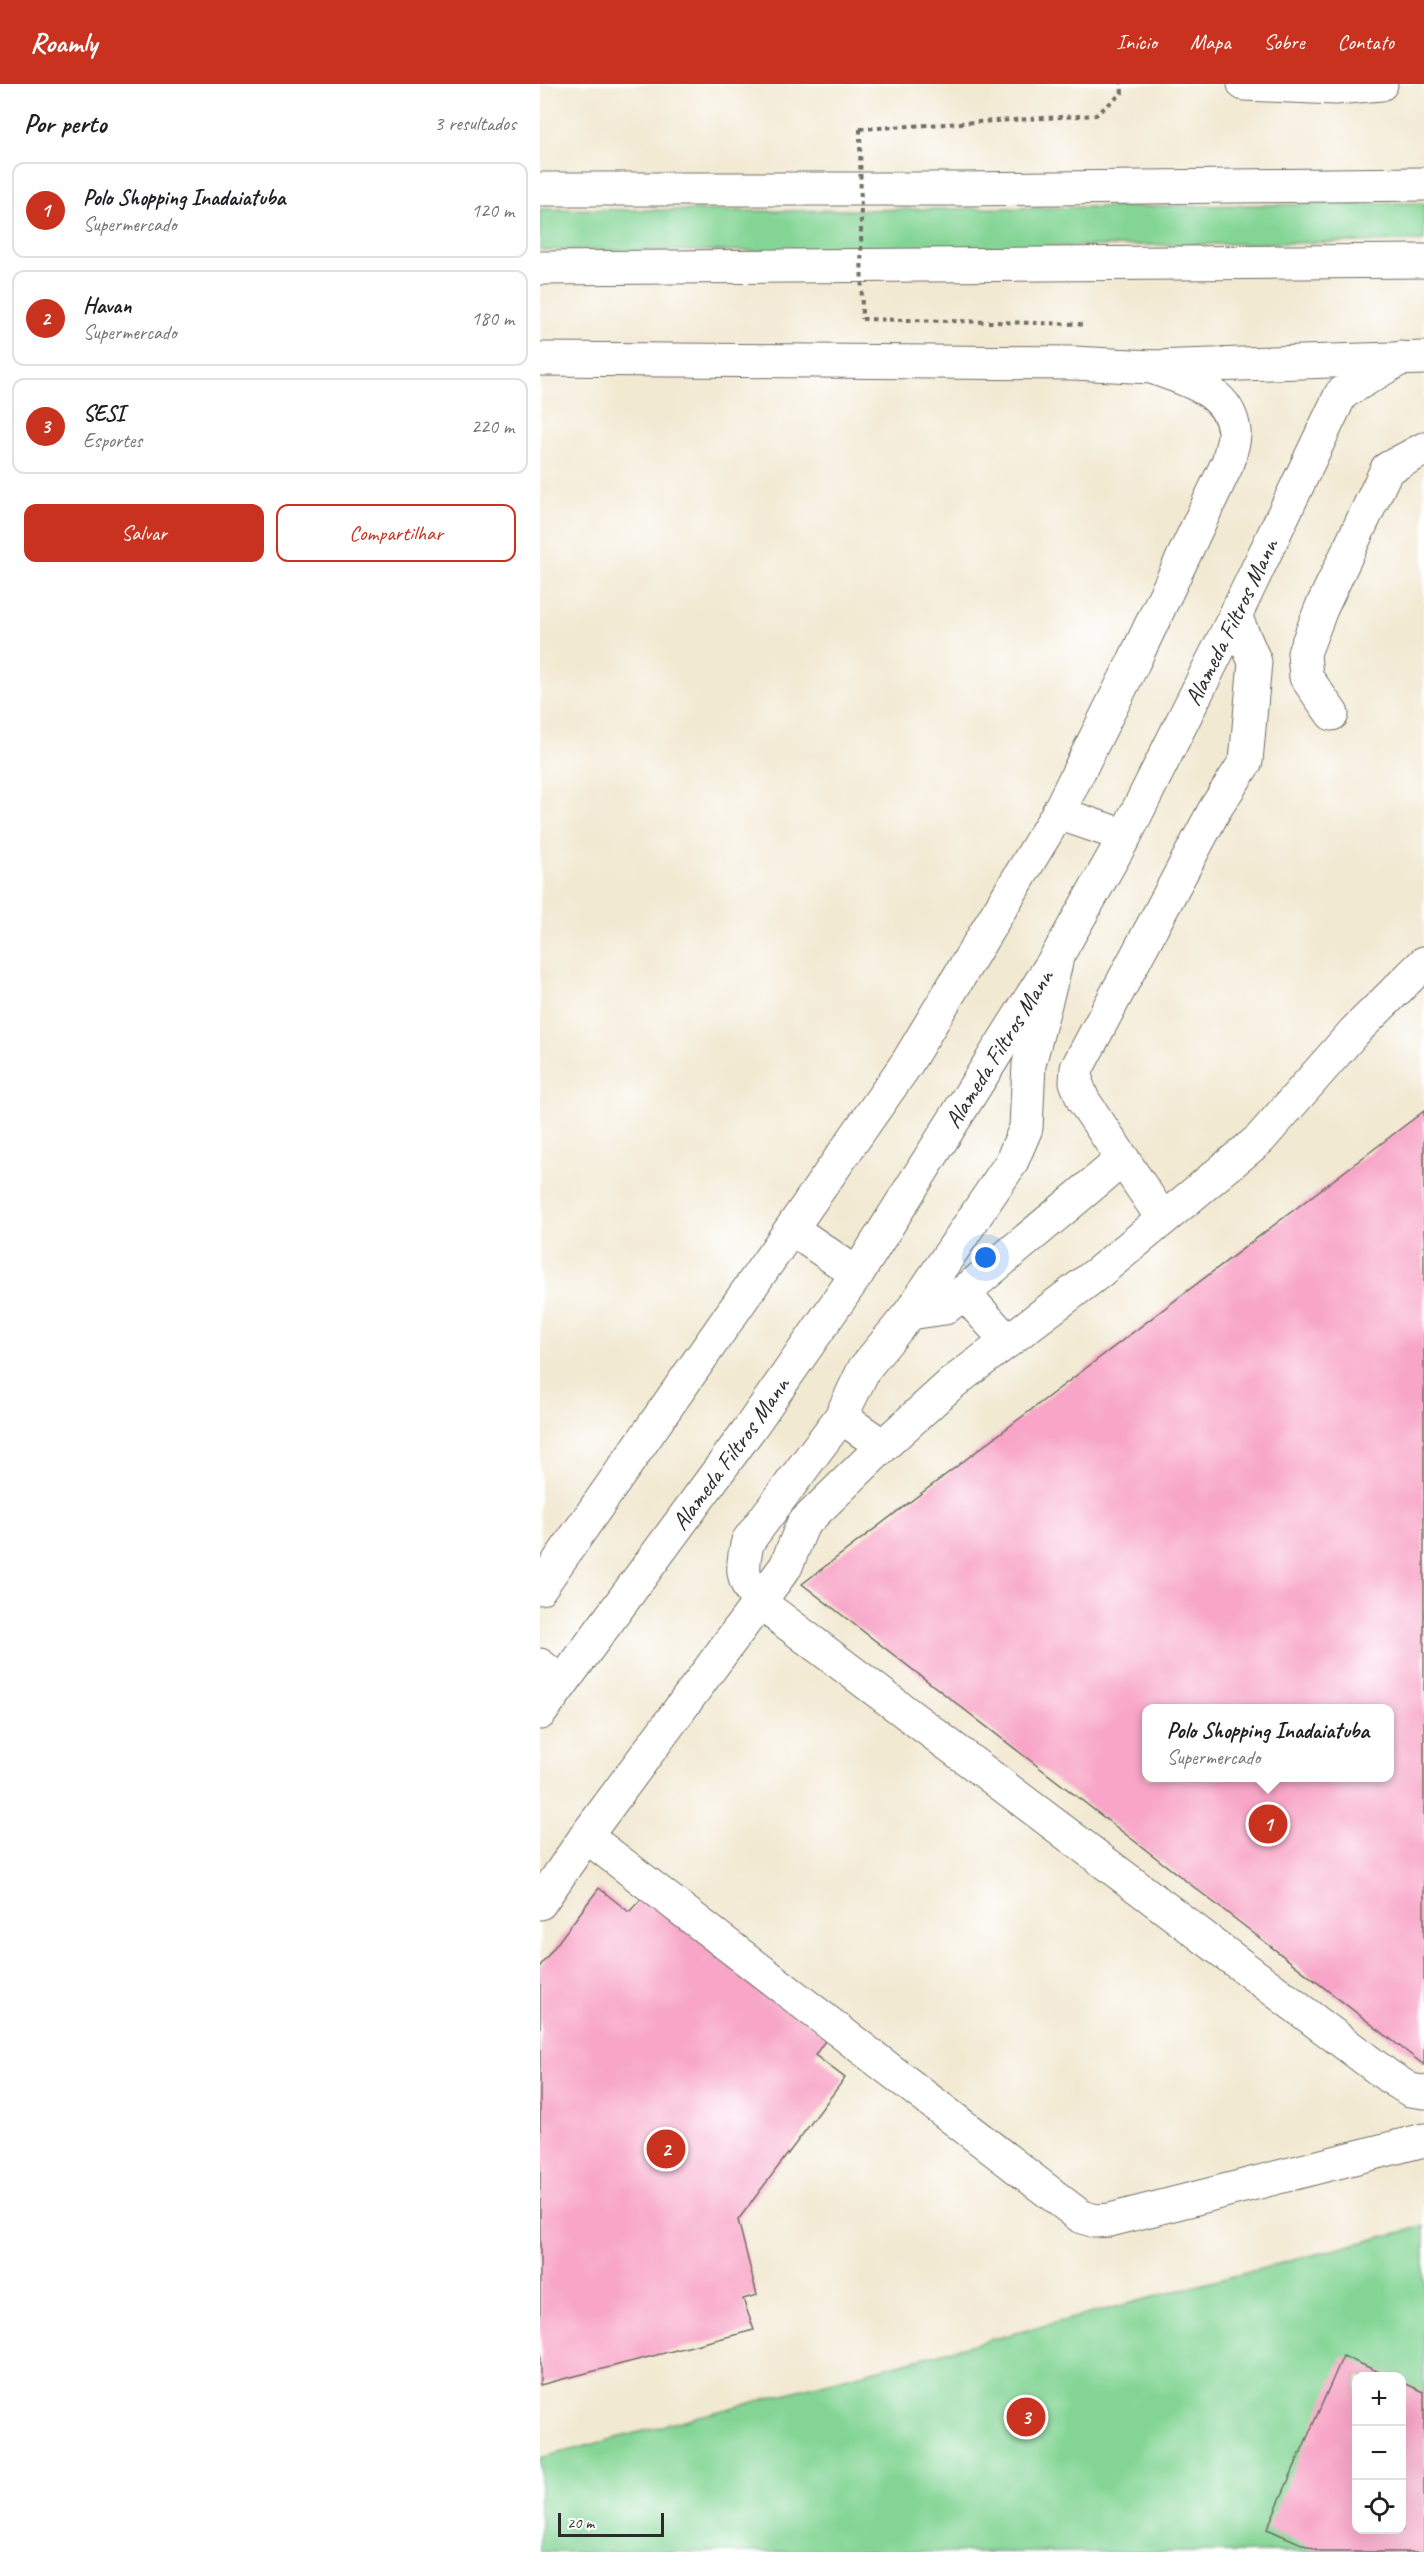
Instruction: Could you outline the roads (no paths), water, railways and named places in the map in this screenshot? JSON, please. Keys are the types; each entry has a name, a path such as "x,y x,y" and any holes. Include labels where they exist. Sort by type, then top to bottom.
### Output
{"main road":[{"path":"1244,84 1337,86 1382,84"},
{"path":"540,189 964,189 1424,184"},
{"path":"540,268 1424,261"},
{"path":"540,359 1073,363 1152,367 1412,358"},
{"name":"Alameda Filtros Mann","path":"540,1713 551,1674 750,1428 857,1274 1059,953 1125,836 1235,616 1341,394 1412,358"},
{"path":"540,1588 908,1064 1058,813 1134,661 1229,460 1234,432 1224,406 1207,388 1152,367"},
{"path":"1332,714 1306,677 1304,653 1321,609 1387,469 1424,449"},
{"path":"1163,1219 1083,1100 1076,1082 1077,1068 1215,809 1246,761 1255,662 1235,616"},
{"path":"1058,813 1125,836"},
{"path":"1059,953 1029,1064 1026,1128 1011,1163 909,1312 864,1369 842,1418 748,1541 742,1563 748,1589 759,1602 1388,2076 1410,2090 1424,2092"},
{"path":"540,1903 586,1836 786,1566 803,1524 951,1384 1098,1273 1260,1139 1354,1032 1424,963"},
{"path":"909,1312 945,1308 1122,1159"},
{"path":"792,1229 857,1274"},
{"path":"963,1292 1007,1341"},
{"path":"842,1418 883,1446"},
{"path":"586,1836 1080,2216 1095,2221 1110,2220 1424,2140"}],"place":[{"name":"Polo Shopping Inadaiatuba","path":"1268,1824"},
{"name":"Havan","path":"666,2149"},
{"name":"SESI","path":"1026,2417"}]}
